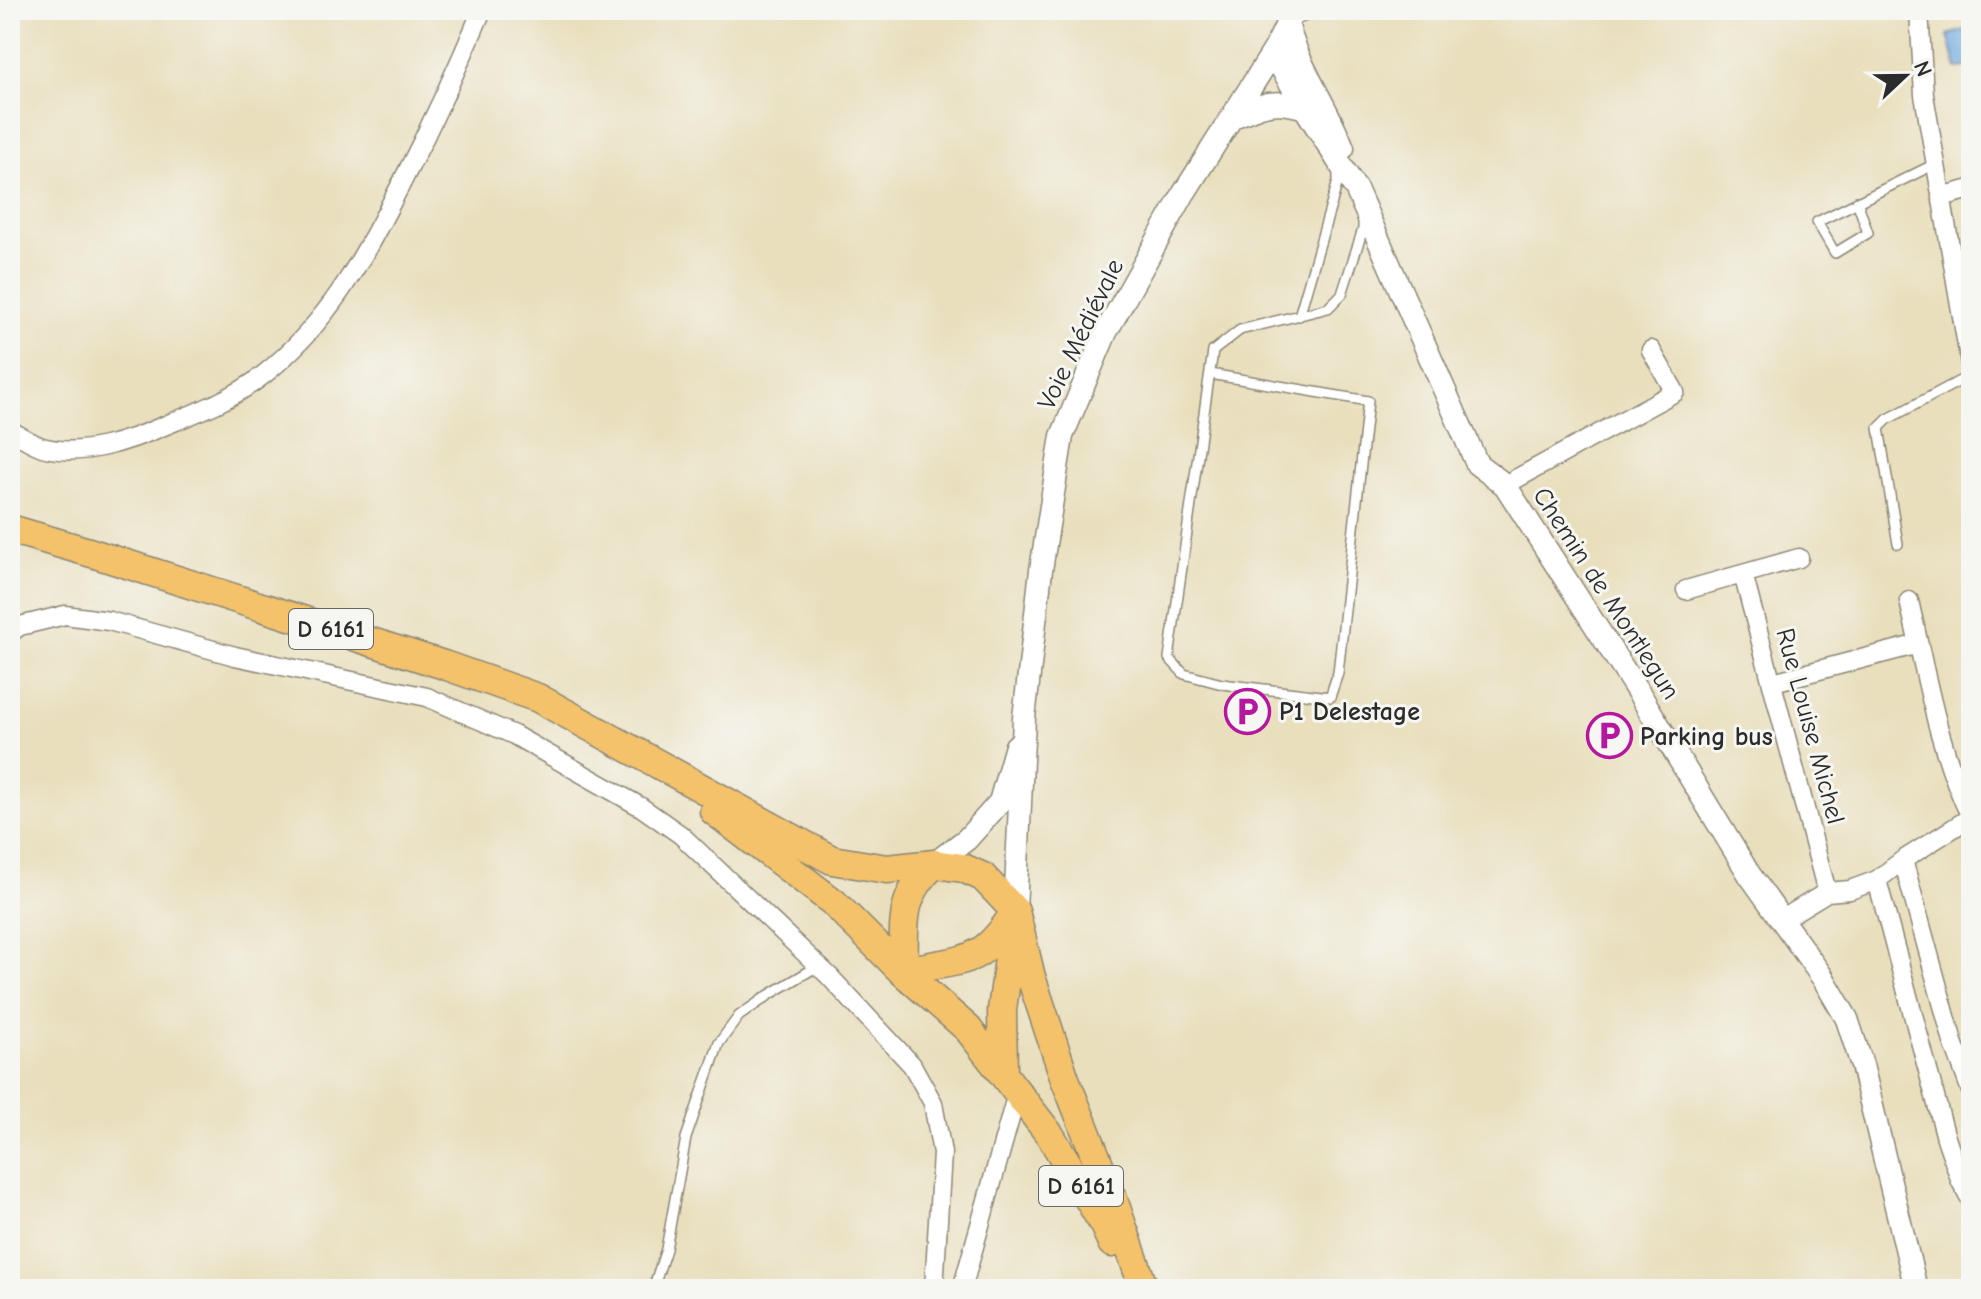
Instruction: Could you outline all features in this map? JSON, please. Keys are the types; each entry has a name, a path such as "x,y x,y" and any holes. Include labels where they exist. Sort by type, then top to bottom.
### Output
{"main road":[{"name":"D 6161","path":"10,529 107,557 538,698 641,754 833,902 903,972 968,1029 1050,1135 1103,1223 1132,1289"},
{"path":"641,754 832,860 887,869 934,864 963,868 983,877 1015,911 1031,977 1065,1079 1114,1202 1144,1289"},
{"path":"934,864 908,896 904,913 903,972 973,957 988,948 1000,935 1015,911"},
{"path":"1011,1082 1002,1010 1015,911"}],"street":[{"path":"10,430 40,446 69,452 142,435 235,393 261,377 304,339 326,315 369,248 449,88 482,10"},
{"path":"1919,10 1924,95 1971,372"},
{"name":"Voie Médiévale","path":"1024,718 1041,570 1062,436 1106,332 1184,193 1275,49 1286,17"},
{"name":"Chemin de Montlegun","path":"1286,17 1298,56 1336,132 1360,196 1477,464 1505,485 1847,1019 1862,1065 1916,1289"},
{"name":"Chemin de Montlegun","path":"1275,49 1281,67 1360,196"},
{"path":"1231,118 1267,102 1285,102 1305,108"},
{"path":"1941,197 1971,189"},
{"path":"1505,485 1675,392 1651,350"},
{"path":"1686,590 1799,558"},
{"name":"Rue Louise Michel","path":"1743,574 1827,892"},
{"path":"1781,920 1827,892 1850,890 1877,880 1971,817 1947,754 1909,601"},
{"path":"10,633 20,626 65,615 109,621 235,656 427,697 514,735 651,814 681,835 818,966 912,1065 933,1103 942,1153 934,1289"},
{"path":"1773,682 1919,644"},
{"path":"934,864 967,839 1000,802 1024,718"},
{"path":"1015,911 1024,718"},
{"path":"1903,860 1953,1042 1971,1091"},
{"path":"1877,880 1946,1138 1961,1182 1971,1200"},
{"path":"962,1289 1011,1082"}],"lane":[{"path":"1286,17 1321,10"},
{"path":"1299,316 1338,181 1336,156"},
{"path":"1857,201 1868,233 1835,253 1817,222 1857,201 1935,164"},
{"path":"1210,374 1368,401 1338,673 1330,697 1222,684 1184,674 1169,658 1213,351 1240,330 1328,308 1342,294 1363,229 1360,196"},
{"path":"1898,544 1879,428 1888,419 1971,372"},
{"path":"653,1289 666,1249 686,1138 719,1043 739,1016 818,966"}],"water":[{"path":"1965,30 1971,65 1957,69 1948,35"}],"place":[{"name":"P1 Delestage","path":"1248,711"},
{"name":"Parking bus","path":"1609,736"}]}
